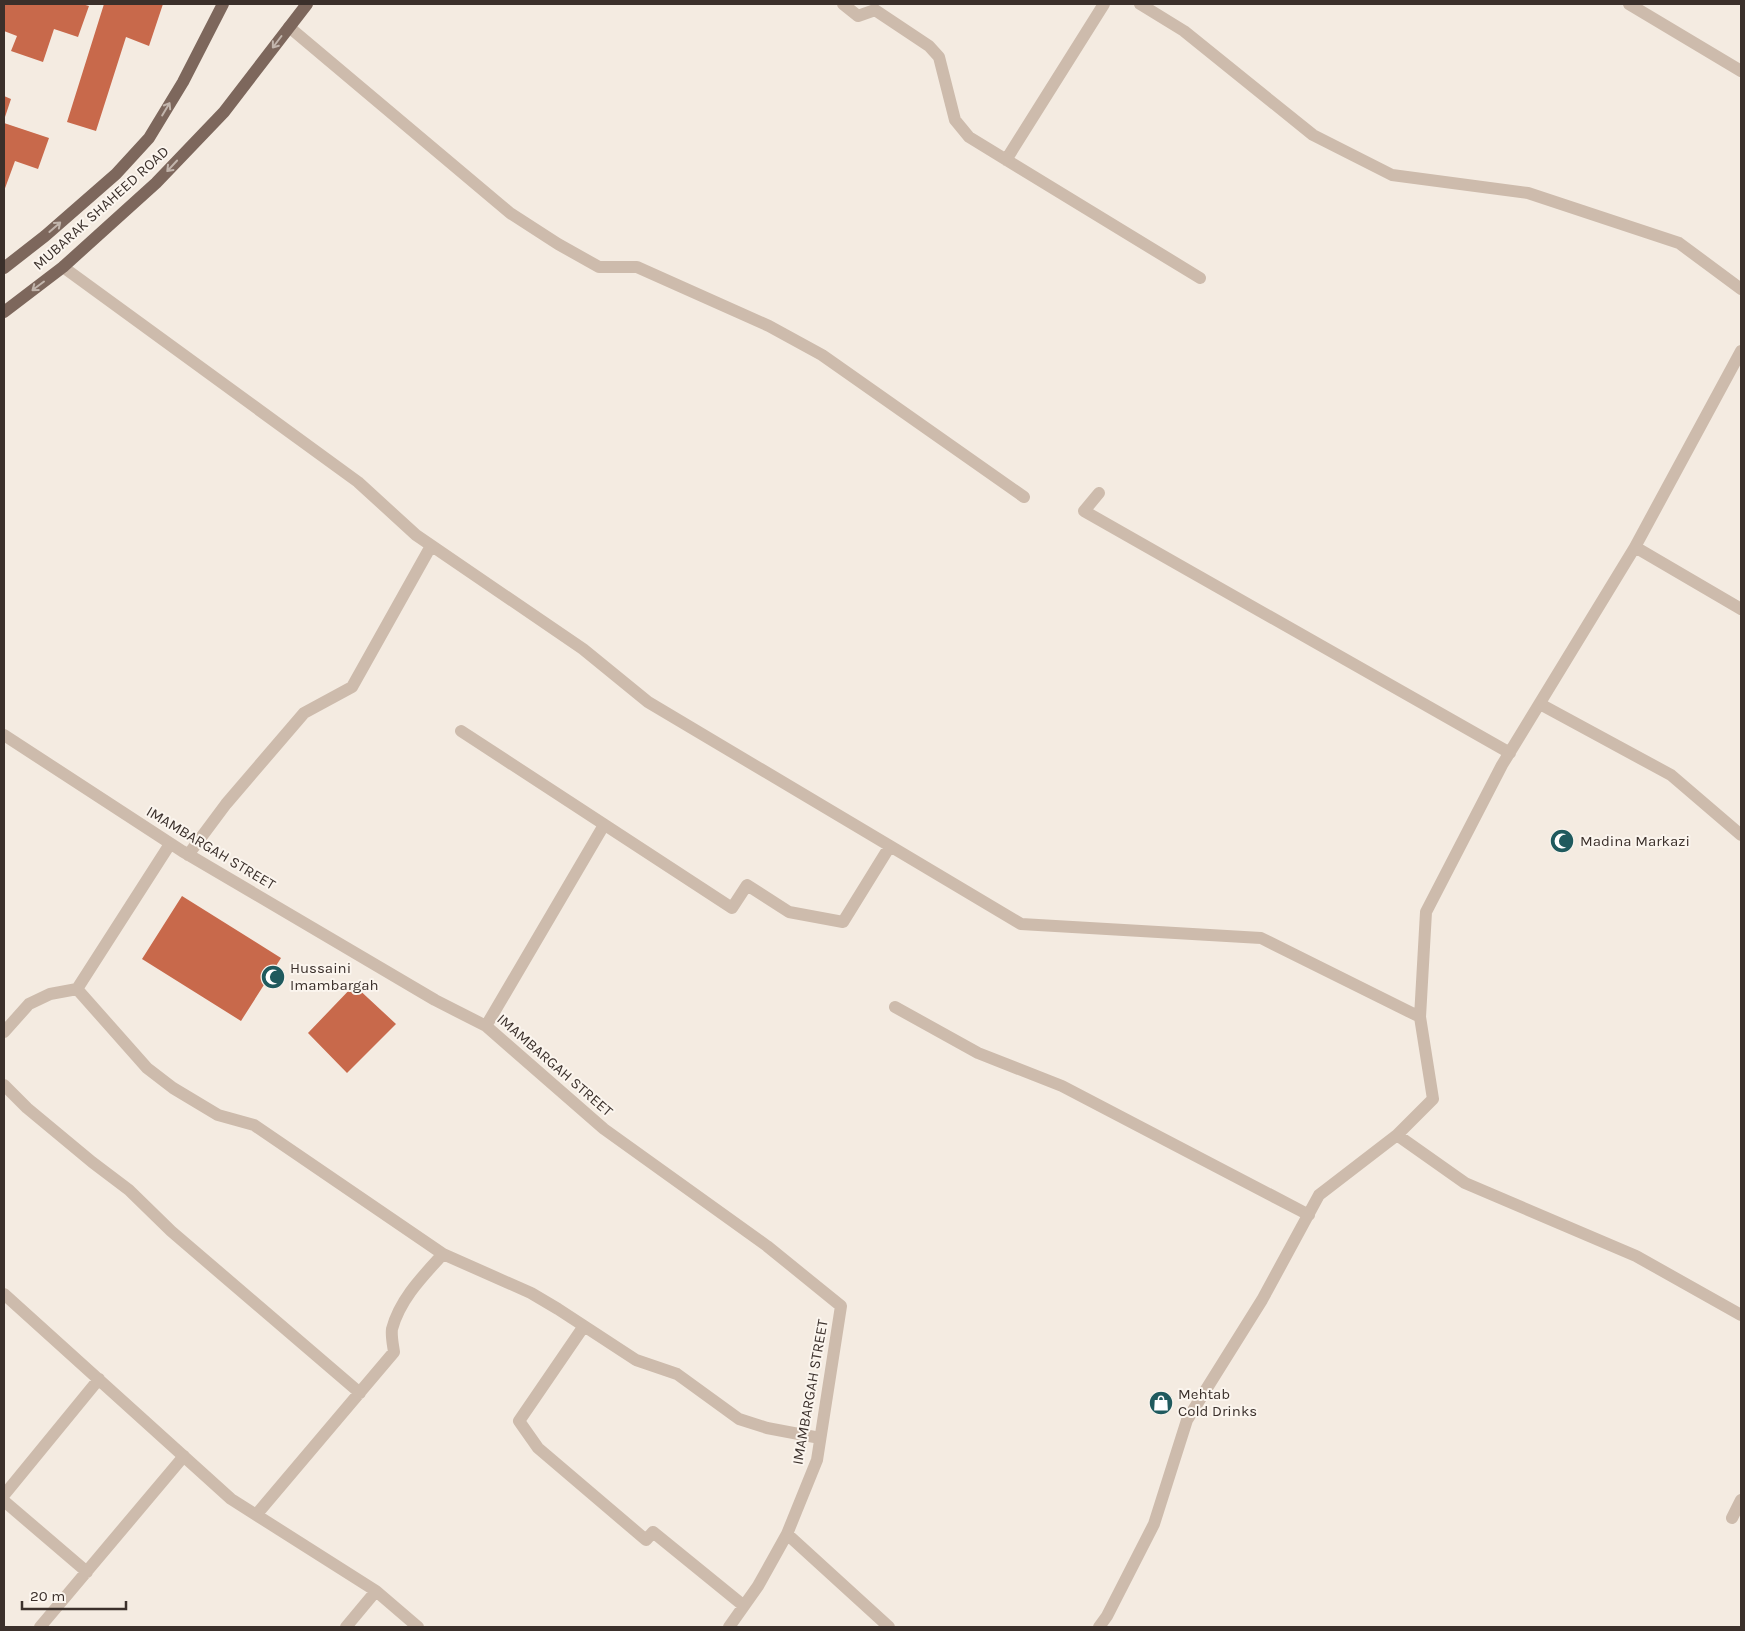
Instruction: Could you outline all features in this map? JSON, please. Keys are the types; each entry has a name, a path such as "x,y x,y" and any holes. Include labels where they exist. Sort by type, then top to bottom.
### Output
{"main road":[{"name":"MUBARAK SHAHEED ROAD","path":"4,268 45,236 116,174 149,138 183,82 223,4"},
{"name":"MUBARAK SHAHEED ROAD","path":"4,312 63,267 156,183 224,112 307,4"}],"street":[{"path":"843,4 858,16 876,10 929,46 939,57 955,120 970,137 1200,278"},
{"path":"1006,160 1104,4"},
{"path":"1140,4 1184,31 1313,135 1392,175 1528,193 1679,243 1741,289"},
{"path":"1629,4 1741,71"},
{"path":"289,27 510,213 558,244 599,266 637,267 769,326 822,355 1024,497"},
{"path":"63,267 358,482 416,535 583,649 648,702 1021,924 1261,938 1420,1017"},
{"path":"1099,1627 1107,1616 1154,1524 1187,1420 1262,1300 1319,1195 1396,1135 1433,1099 1420,1017 1426,912 1510,753 1635,547 1741,351"},
{"path":"1098,493 1084,511 1510,753"},
{"path":"188,855 226,804 304,712 352,687 431,546"},
{"path":"1635,547 1741,610"},
{"path":"1540,704 1671,775 1741,835"},
{"path":"461,731 732,908 747,885 789,912 843,922 890,846"},
{"name":"IMAMBARGAH STREET","path":"4,735 188,855 435,1000 486,1026 604,1129 767,1246 841,1306 817,1460 787,1534 758,1586 729,1627"},
{"path":"486,1026 604,825"},
{"path":"4,1032 29,1004 50,994 77,989 170,844"},
{"path":"77,989 147,1068 173,1088 218,1115 254,1125 443,1254 531,1294 636,1360 677,1374 739,1419 767,1428 820,1438"},
{"path":"895,1007 978,1053 1062,1086 1309,1215"},
{"path":"4,1085 34,1114 129,1190 172,1231 360,1393"},
{"path":"1396,1135 1465,1183 1636,1256 1741,1315"},
{"path":"256,1515 394,1352 392,1330 403,1304 418,1282 443,1254"},
{"path":"4,1294 231,1499 376,1591 418,1627"},
{"path":"584,1326 519,1421 538,1448 646,1540 653,1532 744,1606"},
{"path":"4,1495 99,1379"},
{"path":"40,1627 184,1456"},
{"path":"4,1500 87,1572"},
{"path":"1732,1518 1741,1500"},
{"path":"787,1534 889,1627"},
{"path":"346,1627 376,1591"}],"building":[{"path":"4,4 82,4 89,6 78,37 54,29 43,62 11,51 17,36 4,31"},
{"path":"104,4 163,4 149,46 126,37 96,131 67,122"},
{"path":"4,96 11,99 4,120"},
{"path":"4,123 49,138 38,169 15,161 4,191"},
{"path":"182,896 281,958 241,1021 142,959"},
{"path":"354,985 396,1024 347,1073 308,1033"}],"place":[{"name":"Madina Markazi","path":"1562,841"},
{"name":"Hussaini Imambargah","path":"273,977"},
{"name":"Mehtab Cold Drinks","path":"1161,1403"}]}
